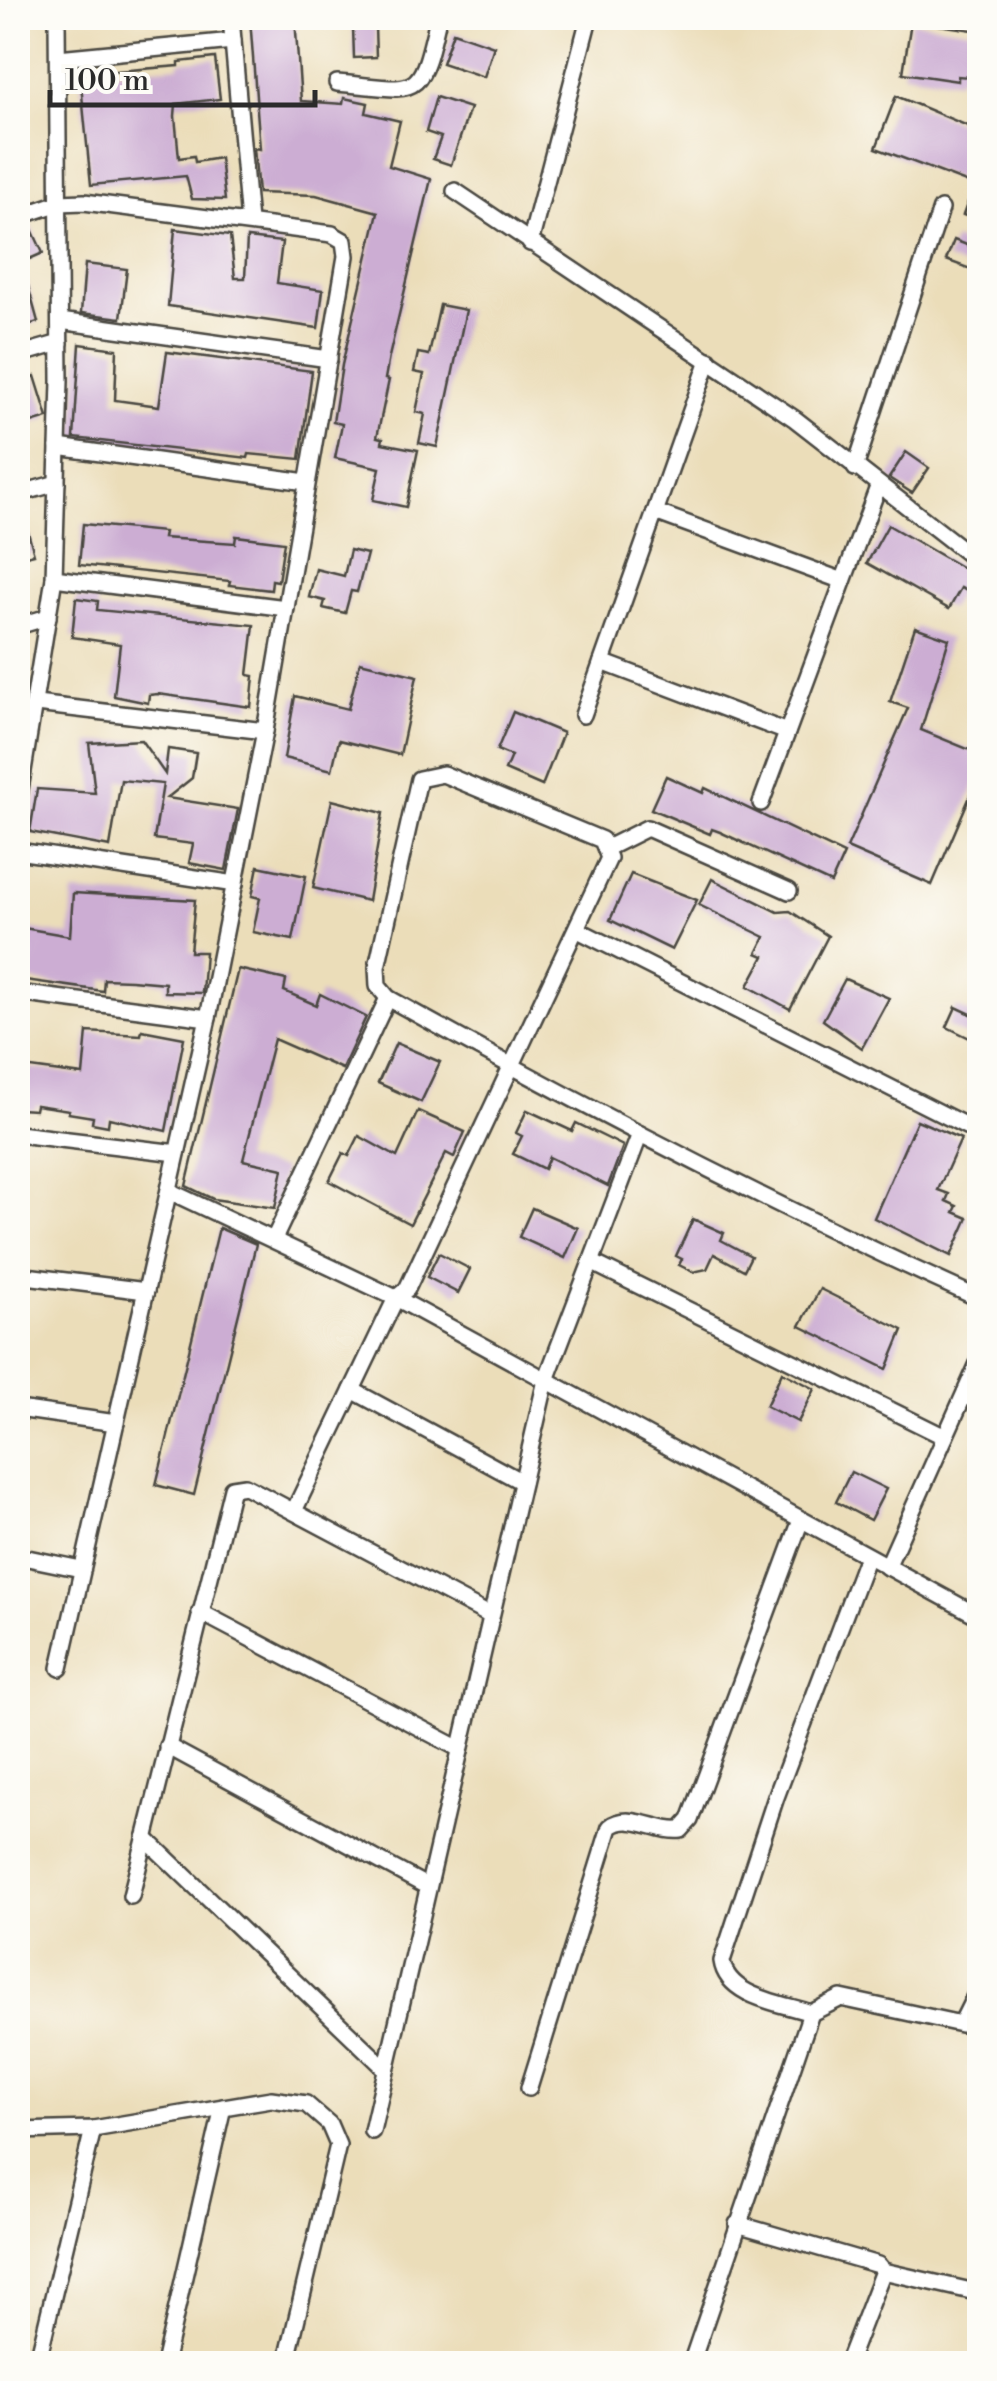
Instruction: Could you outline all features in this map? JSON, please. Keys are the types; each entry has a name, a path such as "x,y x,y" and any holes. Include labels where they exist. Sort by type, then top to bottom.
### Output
{"street":[{"path":"18,802 22,758 36,704 54,578 60,342 57,18"},
{"path":"230,18 248,222"},
{"path":"337,84 405,89 416,85 425,74 438,18"},
{"path":"530,243 589,18"},
{"path":"58,58 232,41"},
{"path":"454,191 795,420 980,564"},
{"path":"18,217 59,203 248,222 332,234 344,242 346,256 265,730 208,1018 60,1668"},
{"path":"854,468 941,209"},
{"path":"60,321 330,359"},
{"path":"18,355 60,342"},
{"path":"584,714 708,360"},
{"path":"58,447 306,482"},
{"path":"18,494 57,483"},
{"path":"761,803 878,487"},
{"path":"655,512 843,581"},
{"path":"54,578 286,608"},
{"path":"18,626 48,617"},
{"path":"602,662 787,732"},
{"path":"36,704 265,730"},
{"path":"294,1511 396,1298 407,1289 509,1066 578,930 609,858 609,847 602,840 443,774 420,779 377,967 378,986 388,998 509,1066 640,1134 858,1244 980,1299"},
{"path":"609,847 647,828 788,891"},
{"path":"18,851 235,884"},
{"path":"578,930 980,1132"},
{"path":"18,992 208,1018"},
{"path":"276,1237 388,998"},
{"path":"18,1134 177,1153"},
{"path":"372,2131 546,1380 640,1134"},
{"path":"169,1190 276,1237 396,1298 980,1618"},
{"path":"591,1262 945,1437"},
{"path":"18,1274 146,1291"},
{"path":"888,1567 980,1359"},
{"path":"352,1390 522,1482"},
{"path":"18,1409 116,1423"},
{"path":"132,1896 232,1488 245,1486 491,1616"},
{"path":"530,2088 610,1827 628,1820 670,1831 681,1830 690,1820 801,1520"},
{"path":"18,1556 81,1568"},
{"path":"811,2013 736,1987 724,1976 722,1961 776,1797 867,1556"},
{"path":"200,1612 460,1749"},
{"path":"168,1746 428,1886"},
{"path":"145,1838 386,2069"},
{"path":"692,2364 811,2013 823,2004 852,1999 962,2024 980,1986"},
{"path":"18,2131 93,2130 223,2107 294,2100 306,2104 336,2133 338,2145 286,2364"},
{"path":"164,2364 223,2107"},
{"path":"37,2364 93,2130"},
{"path":"738,2224 878,2266 883,2271 980,2293"},
{"path":"847,2364 883,2271"}],"building":[{"path":"250,18 295,18 301,101 343,104 344,98 368,103 366,113 400,121 389,166 431,179 389,357 385,379 389,380 377,437 383,438 382,443 418,450 406,507 373,500 380,468 335,458 342,424 333,422 342,365 378,212 316,195 258,193 254,148 260,149"},
{"path":"911,21 980,31 980,78 958,76 958,81 903,73"},
{"path":"375,26 376,57 354,58 353,27"},
{"path":"453,32 494,46 484,77 442,63"},
{"path":"215,58 220,99 176,104 175,116 179,158 194,156 195,162 220,158 225,200 192,199 186,176 91,185 80,74 179,66 179,62"},
{"path":"896,96 980,131 980,221 963,215 974,185 876,148"},
{"path":"436,97 470,108 451,165 433,159 441,137 426,132"},
{"path":"30,225 43,253 18,264 18,228"},
{"path":"175,229 230,236 235,278 245,278 247,238 282,242 277,283 323,290 318,328 168,306"},
{"path":"954,240 980,250 973,270 946,260"},
{"path":"18,264 22,264 38,322 18,328"},
{"path":"85,264 127,269 121,318 81,313"},
{"path":"440,305 466,310 437,447 419,443 425,414 416,412 424,374 414,372 418,353 429,355"},
{"path":"80,344 117,349 115,400 159,406 167,352 312,371 300,459 249,454 248,458 74,438"},
{"path":"35,376 48,418 18,427 18,382"},
{"path":"906,452 929,468 912,493 889,478"},
{"path":"18,510 22,510 34,554 18,558"},
{"path":"83,524 164,532 163,538 235,543 236,536 284,542 278,581 272,580 271,590 229,585 230,581 79,565"},
{"path":"888,525 980,578 980,598 961,588 949,609 867,563"},
{"path":"350,550 367,554 357,592 351,591 345,613 323,608 325,601 309,597 316,569 344,576"},
{"path":"76,598 98,601 97,610 254,625 248,675 254,676 251,707 158,694 149,695 148,703 114,696 120,644 72,637"},
{"path":"915,627 949,639 921,730 980,754 980,773 932,885 847,848 908,708 890,702"},
{"path":"360,662 417,676 400,755 339,740 332,770 284,758 295,696 348,709"},
{"path":"513,712 563,733 542,786 505,770 511,756 497,750"},
{"path":"141,740 165,774 168,749 196,753 192,778 167,798 238,809 226,870 189,863 193,844 154,839 163,784 121,780 110,847 30,832 37,789 95,793 89,743"},
{"path":"666,776 703,793 705,788 844,854 831,883 720,832 712,829 710,834 651,809"},
{"path":"332,800 383,813 368,901 313,888"},
{"path":"258,866 306,876 293,940 253,932 260,898 252,896"},
{"path":"631,874 697,900 672,950 610,920"},
{"path":"712,879 778,912 790,911 828,936 790,1009 748,986 764,956 757,953 765,937 699,905"},
{"path":"73,893 195,900 190,952 205,952 202,993 165,992 165,983 131,980 104,979 103,991 18,979 18,927 70,936"},
{"path":"238,969 286,980 284,991 316,1005 320,994 366,1017 342,1069 274,1039 243,1160 283,1169 275,1208 213,1199 186,1186"},
{"path":"845,979 889,998 862,1048 823,1020"},
{"path":"956,1007 980,1018 980,1043 947,1027"},
{"path":"142,1030 184,1038 166,1131 109,1118 108,1126 92,1123 93,1117 36,1105 35,1110 19,1109 23,1067 83,1075 87,1032 141,1035"},
{"path":"396,1043 440,1062 421,1102 378,1083"},
{"path":"527,1110 572,1131 576,1123 623,1146 608,1186 549,1157 544,1169 513,1154 522,1136 516,1133"},
{"path":"418,1111 465,1132 454,1157 446,1153 410,1224 329,1181 343,1153 349,1156 359,1136 397,1157"},
{"path":"917,1120 961,1139 938,1190 949,1194 946,1201 957,1206 954,1212 968,1218 951,1256 874,1218"},
{"path":"532,1208 578,1228 565,1258 519,1237"},
{"path":"693,1219 724,1233 721,1240 751,1256 744,1270 714,1254 707,1269 693,1272 679,1265 682,1259 676,1256"},
{"path":"219,1228 256,1244 194,1495 156,1485"},
{"path":"439,1253 470,1269 458,1293 427,1277"},
{"path":"820,1289 903,1330 887,1369 800,1326"},
{"path":"782,1372 815,1389 798,1422 766,1406"},
{"path":"851,1472 886,1489 870,1520 836,1502"}]}
